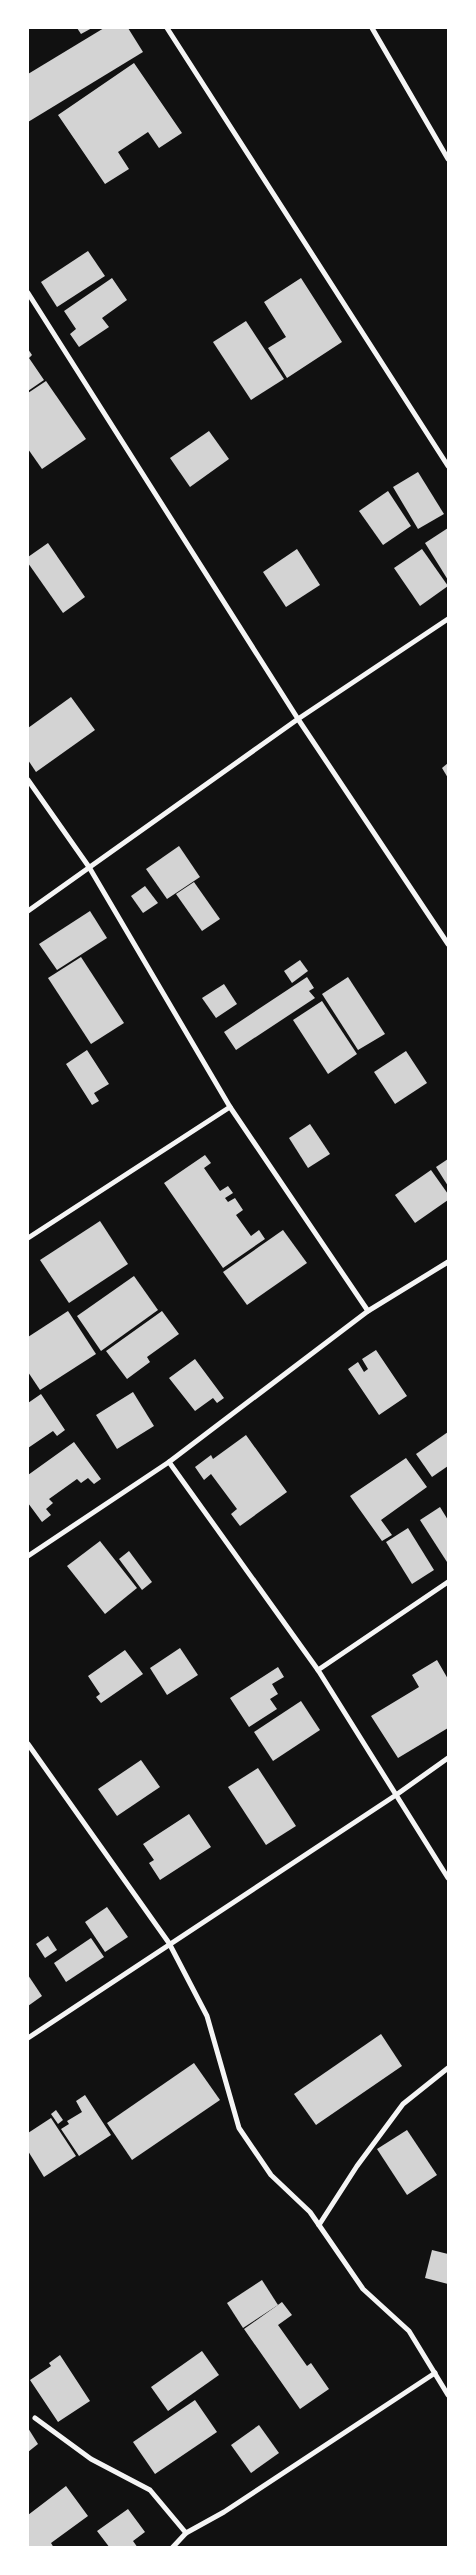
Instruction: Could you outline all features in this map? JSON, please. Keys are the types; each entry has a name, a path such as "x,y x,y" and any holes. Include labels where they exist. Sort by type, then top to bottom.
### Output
{"street":[{"path":"167,28 448,466"},
{"path":"372,28 448,159"},
{"path":"28,293 298,719 448,944"},
{"path":"28,911 298,719 448,619"},
{"path":"28,780 89,868 230,1107 368,1311"},
{"path":"28,1238 230,1107"},
{"path":"28,1556 169,1462 368,1311 448,1262"},
{"path":"169,1462 318,1670 448,1878"},
{"path":"318,1670 448,1582"},
{"path":"28,1744 169,1943 207,2016 224,2080 240,2128 272,2175 310,2212 363,2289 409,2331 448,2395"},
{"path":"28,2038 169,1943 396,1796 448,1758"},
{"path":"319,2225 357,2166 403,2104 448,2068"},
{"path":"172,2548 186,2533 224,2512 435,2373"},
{"path":"35,2418 91,2458 150,2490 186,2533"}],"building":[{"path":"77,28 92,28 81,34"},
{"path":"104,28 128,28 143,52 28,122 28,74"},
{"path":"134,63 182,133 159,148 148,132 118,152 129,169 105,184 58,115"},
{"path":"88,251 105,276 57,307 41,282"},
{"path":"112,278 127,300 102,318 109,327 79,347 70,334 76,329 64,311"},
{"path":"301,278 342,342 287,378 268,348 286,337 264,302"},
{"path":"246,321 284,379 251,400 213,342"},
{"path":"28,349 32,355 29,358 44,380 28,391"},
{"path":"46,381 86,439 42,469 28,449 28,393"},
{"path":"209,431 229,459 190,487 170,458"},
{"path":"418,472 444,514 418,529 393,487"},
{"path":"388,491 411,526 383,545 359,511"},
{"path":"448,528 448,580 425,543"},
{"path":"48,543 85,597 63,613 28,563 28,557"},
{"path":"297,549 320,585 286,607 263,572"},
{"path":"422,549 448,586 420,606 394,568"},
{"path":"71,697 95,730 36,772 28,760 28,728"},
{"path":"448,763 448,778 442,768"},
{"path":"179,846 200,877 167,899 146,869"},
{"path":"194,882 220,919 202,931 176,894"},
{"path":"145,886 158,903 143,913 131,896"},
{"path":"90,911 107,938 57,970 39,944"},
{"path":"81,957 124,1023 91,1044 48,978"},
{"path":"300,960 308,971 292,983 284,971"},
{"path":"307,977 314,988 309,991 315,998 236,1050 224,1032"},
{"path":"348,977 385,1034 358,1050 322,994"},
{"path":"224,984 237,1004 216,1018 202,998"},
{"path":"322,1001 357,1054 328,1074 293,1020"},
{"path":"87,1050 109,1084 94,1093 99,1101 92,1105 66,1064"},
{"path":"406,1051 427,1083 395,1104 374,1072"},
{"path":"310,1124 330,1154 308,1168 289,1138"},
{"path":"205,1155 211,1163 204,1168 220,1191 228,1186 233,1193 225,1198 228,1202 235,1198 243,1210 236,1215 251,1236 259,1230 265,1239 223,1268 164,1183"},
{"path":"448,1159 448,1186 436,1167"},
{"path":"431,1170 448,1194 448,1200 415,1223 395,1195"},
{"path":"100,1221 128,1264 69,1303 40,1260"},
{"path":"283,1230 307,1263 247,1305 223,1272"},
{"path":"134,1276 158,1310 101,1351 77,1316"},
{"path":"68,1311 96,1354 40,1390 28,1372 28,1337"},
{"path":"162,1311 179,1334 147,1357 150,1362 127,1379 106,1351"},
{"path":"376,1350 407,1396 379,1415 348,1369 358,1362 364,1372 368,1369 362,1359"},
{"path":"195,1359 224,1398 217,1403 213,1398 195,1411 169,1378"},
{"path":"133,1392 154,1426 117,1449 96,1415"},
{"path":"41,1394 65,1430 57,1436 53,1431 28,1448 28,1403"},
{"path":"448,1432 448,1466 432,1477 416,1454"},
{"path":"246,1435 287,1492 240,1526 231,1514 237,1509 211,1474 204,1480 195,1467 211,1455 213,1459"},
{"path":"74,1442 101,1479 94,1484 88,1478 81,1483 77,1479 49,1499 53,1503 46,1509 51,1515 42,1522 28,1503 28,1475"},
{"path":"406,1458 427,1487 381,1520 392,1535 382,1541 350,1496"},
{"path":"440,1507 448,1520 447,1562 420,1520"},
{"path":"408,1528 434,1570 412,1584 386,1542"},
{"path":"100,1541 137,1588 105,1614 67,1566"},
{"path":"129,1551 152,1582 142,1590 119,1559"},
{"path":"180,1648 198,1675 167,1695 150,1668"},
{"path":"125,1650 143,1674 101,1703 96,1697 100,1694 88,1676"},
{"path":"437,1660 448,1679 448,1728 398,1758 371,1716 419,1687 412,1675"},
{"path":"278,1667 284,1677 272,1684 278,1694 270,1699 277,1709 249,1727 230,1698"},
{"path":"301,1701 320,1730 273,1761 254,1732"},
{"path":"141,1760 160,1787 117,1816 98,1789"},
{"path":"258,1768 296,1826 266,1845 228,1787"},
{"path":"189,1814 211,1847 160,1880 149,1863 154,1860 143,1844"},
{"path":"107,1907 128,1937 105,1952 85,1922"},
{"path":"48,1936 57,1950 45,1958 36,1944"},
{"path":"91,1938 104,1957 66,1982 54,1963"},
{"path":"28,1975 42,1996 28,2006"},
{"path":"381,2034 402,2066 316,2125 294,2094"},
{"path":"194,2063 220,2100 132,2160 107,2123"},
{"path":"85,2095 111,2135 79,2156 61,2129 69,2124 67,2121 82,2112 76,2101"},
{"path":"56,2110 63,2120 58,2124 51,2114"},
{"path":"51,2118 76,2156 44,2177 28,2151 28,2133"},
{"path":"407,2130 437,2175 407,2195 377,2149"},
{"path":"432,2250 448,2254 448,2284 425,2278"},
{"path":"262,2280 278,2305 243,2328 227,2303"},
{"path":"282,2302 292,2315 278,2325 307,2366 311,2363 329,2389 300,2409 244,2329"},
{"path":"202,2351 219,2375 168,2411 151,2387"},
{"path":"60,2355 90,2401 58,2422 30,2380 51,2366 49,2363"},
{"path":"195,2400 217,2432 155,2474 133,2442"},
{"path":"259,2425 279,2453 251,2473 231,2445"},
{"path":"28,2428 38,2444 28,2452"},
{"path":"66,2486 88,2516 51,2543 54,2548 28,2548 28,2515"},
{"path":"128,2509 145,2532 133,2541 138,2548 110,2548 97,2531"}]}
